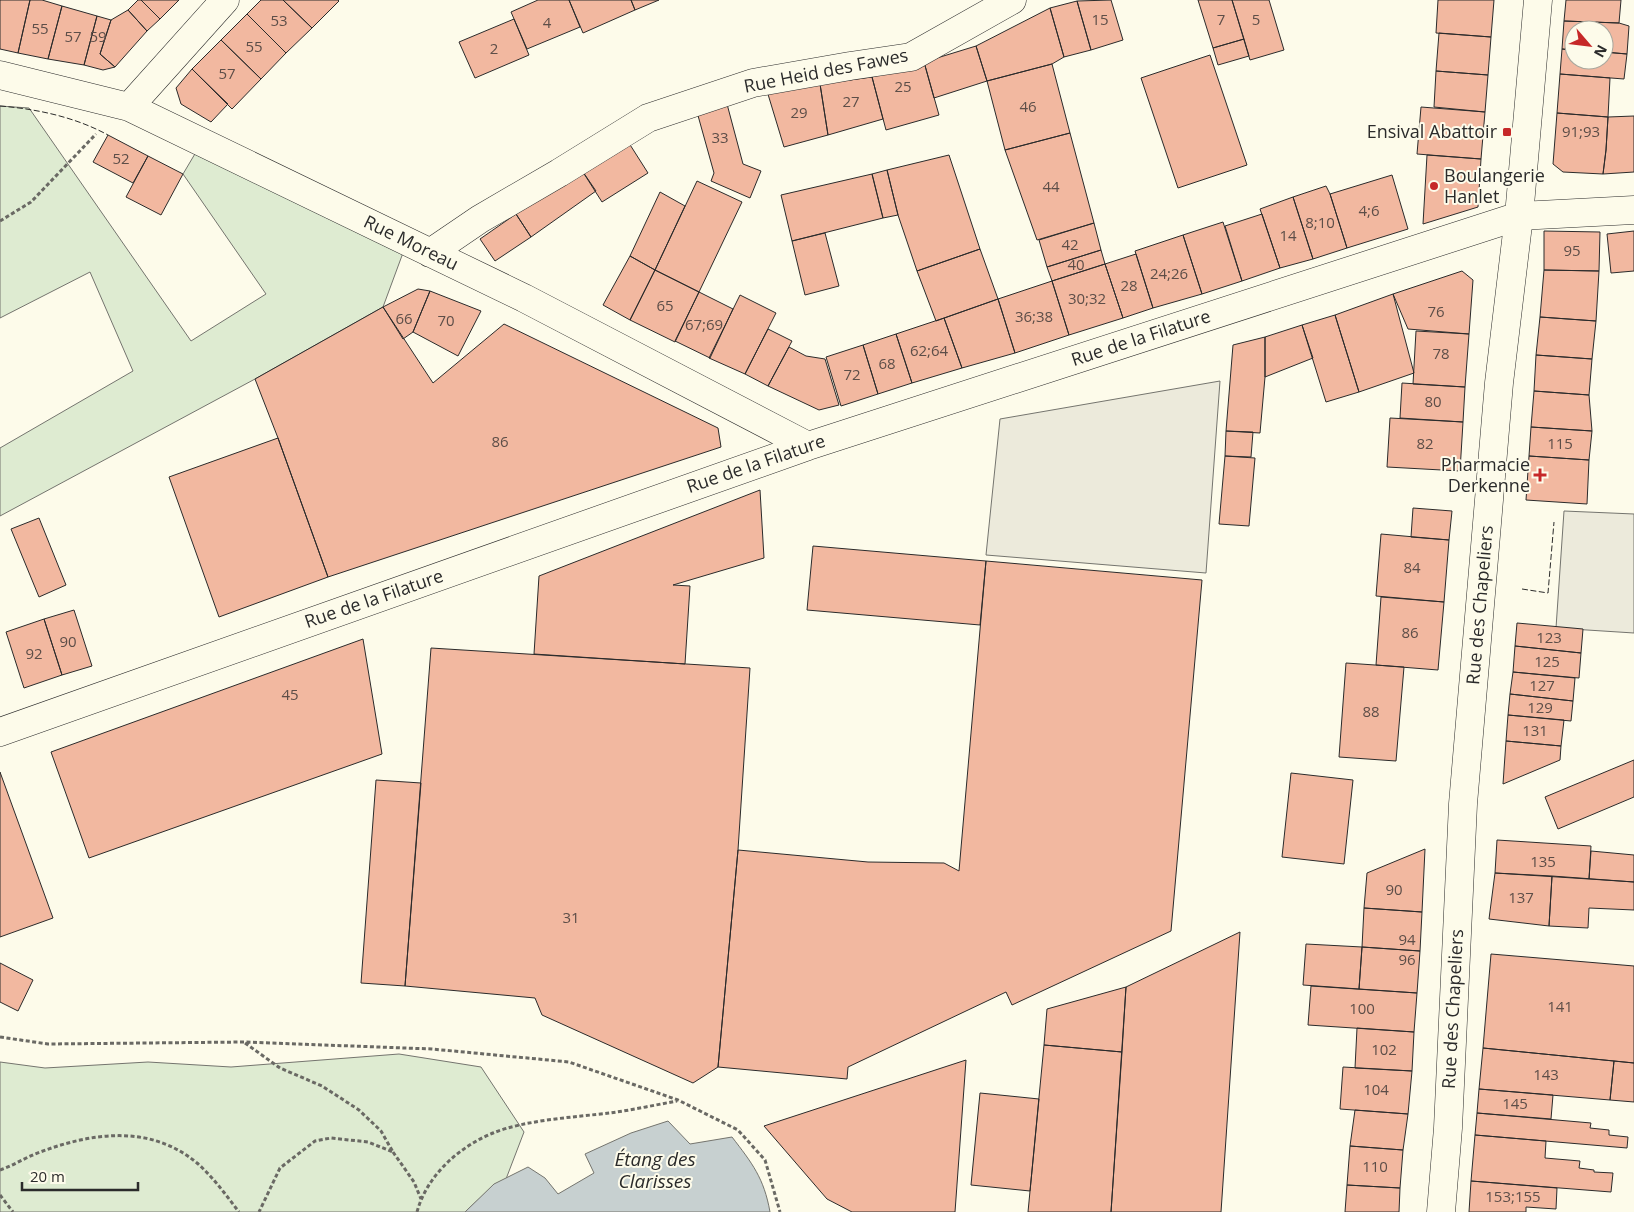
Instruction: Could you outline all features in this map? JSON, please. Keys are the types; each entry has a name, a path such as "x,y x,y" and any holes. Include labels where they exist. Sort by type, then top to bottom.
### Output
{"street":[{"path":"129,107 225,0"},
{"name":"Rue Heid des Fawes","path":"430,253 480,219 559,174 648,118 753,83 911,57 1012,0"},
{"name":"Rue des Chapeliers","path":"1441,1212 1448,1128 1463,804 1499,382 1518,216 1538,0"},
{"name":"Rue Moreau","path":"0,75 129,107 524,298 808,446"},
{"name":"Rue de la Filature","path":"0,732 808,446 1518,216 1634,210"}],"path":[{"path":"0,221 31,202 100,130 129,107"},
{"path":"0,1037 48,1044 244,1042 432,1049 569,1062 678,1100 738,1130 765,1160 780,1212"},
{"path":"244,1042 280,1068 322,1086 359,1110 381,1131 414,1182 421,1198"},
{"path":"417,1212 421,1198 440,1168 461,1150 494,1132 530,1123 616,1112 678,1100"},
{"path":"0,1170 47,1150 99,1135 134,1136 166,1143 197,1163 239,1212"},
{"path":"259,1212 280,1168 315,1141 331,1138 368,1142 393,1152"},
{"path":"0,1195 13,1212"}],"green space":[{"path":"0,106 29,108 191,341 266,294 183,174 202,142 407,242 383,307 255,379 0,516 0,448 133,371 90,272 0,318"},
{"path":"399,1054 481,1067 524,1132 506,1179 494,1185 465,1212 0,1212 0,1062 45,1068 148,1062 231,1067"}],"shaded area":[{"path":"1220,381 1206,573 986,555 1000,419"},
{"path":"1564,511 1634,514 1634,633 1556,628"}],"water":[{"name":"Étang des Clarisses","path":"668,1121 690,1144 732,1137 746,1155 761,1180 770,1212 465,1212 494,1184 528,1167 545,1178 558,1194 594,1173 585,1154 631,1133"}],"building":[{"path":"0,0 30,0 18,53 0,49"},
{"path":"30,0 42,0 62,6 48,59 18,53"},
{"path":"138,0 141,0 160,19 147,31 128,10"},
{"path":"141,0 179,0 160,19"},
{"path":"261,0 283,0 312,28 286,53 247,14"},
{"path":"283,0 338,0 339,1 312,28"},
{"path":"538,0 569,0 580,27 527,49 511,12"},
{"path":"569,0 631,0 635,10 583,33"},
{"path":"631,0 659,0 635,10"},
{"path":"1111,0 1123,40 1091,50 1077,1"},
{"path":"1198,0 1232,0 1244,39 1213,48"},
{"path":"1232,0 1269,0 1284,50 1250,60"},
{"path":"1438,0 1494,0 1491,37 1436,33"},
{"path":"1566,0 1621,0 1619,23 1614,23 1614,20 1564,20"},
{"path":"1077,1 1091,50 1064,57 1050,8"},
{"path":"62,6 97,16 84,65 48,59"},
{"path":"1050,8 1064,57 1052,64 987,81 976,46"},
{"path":"128,10 147,31 115,67 100,54 111,20"},
{"path":"247,14 286,53 261,79 221,40"},
{"path":"97,16 111,20 100,54 115,67 103,70 84,65"},
{"path":"514,19 529,55 475,78 459,42"},
{"path":"1564,21 1564,49 1562,49"},
{"path":"1614,23 1629,26 1627,54 1614,53"},
{"path":"1439,33 1491,37 1488,75 1436,71"},
{"path":"1244,39 1249,56 1218,65 1213,48"},
{"path":"221,40 261,79 232,109 192,69"},
{"path":"976,46 987,81 934,98 924,62"},
{"path":"1562,49 1564,49 1564,70 1614,70 1614,53 1627,54 1624,79 1560,74"},
{"path":"1210,55 1247,165 1178,188 1141,78"},
{"path":"924,62 939,115 886,130 872,77"},
{"path":"1052,64 1070,133 1005,150 987,81"},
{"path":"192,69 228,104 211,122 181,104 176,88"},
{"path":"1436,71 1488,75 1485,112 1434,107"},
{"path":"1560,74 1610,78 1608,117 1557,113"},
{"path":"872,77 883,119 828,135 820,84"},
{"path":"820,84 828,135 784,147 767,91"},
{"path":"727,104 743,164 761,171 750,198 711,181 714,173 697,112"},
{"path":"1421,107 1485,112 1481,159 1417,154"},
{"path":"1557,113 1608,117 1603,174 1563,172 1553,164"},
{"path":"1634,116 1634,172 1603,174 1608,117"},
{"path":"1070,133 1094,223 1037,240 1005,150"},
{"path":"108,135 148,156 133,183 93,162"},
{"path":"627,140 648,173 602,202 581,169"},
{"path":"949,155 980,249 917,271 898,215 887,170"},
{"path":"1427,155 1481,159 1478,207 1423,224"},
{"path":"148,156 183,174 161,215 126,197"},
{"path":"581,169 596,191 531,237 516,214"},
{"path":"887,170 898,215 883,218 872,174"},
{"path":"872,174 883,218 792,241 781,195"},
{"path":"1392,175 1408,229 1347,248 1330,194"},
{"path":"697,181 742,202 699,292 655,270"},
{"path":"1326,186 1347,248 1313,259 1293,197"},
{"path":"660,192 685,206 655,270 630,256"},
{"path":"1293,197 1313,259 1280,268 1260,209"},
{"path":"516,214 531,237 495,261 480,239"},
{"path":"1262,214 1280,268 1242,281 1225,226"},
{"path":"1223,222 1242,281 1202,294 1183,235"},
{"path":"1094,223 1101,250 1047,267 1039,240"},
{"path":"1544,231 1600,232 1599,271 1544,270"},
{"path":"1634,231 1634,271 1611,273 1607,234"},
{"path":"825,233 839,286 805,295 792,241"},
{"path":"1183,235 1202,294 1153,308 1135,251"},
{"path":"980,249 998,299 936,321 917,271"},
{"path":"1101,250 1105,264 1052,281 1047,267"},
{"path":"1136,254 1153,308 1123,318 1105,264"},
{"path":"630,256 655,270 630,320 603,305"},
{"path":"1105,264 1123,318 1069,335 1052,281"},
{"path":"655,270 699,292 675,342 630,320"},
{"path":"1544,270 1599,271 1596,321 1540,317"},
{"path":"1462,271 1473,280 1469,334 1408,329 1393,294"},
{"path":"1052,281 1069,335 1015,353 998,299"},
{"path":"418,289 430,291 413,332 403,339 383,307"},
{"path":"430,291 481,311 458,356 413,332"},
{"path":"699,292 733,309 710,358 675,341"},
{"path":"1393,294 1414,373 1359,392 1335,315"},
{"path":"740,295 776,313 745,374 709,358"},
{"path":"998,299 1015,353 962,368 944,318"},
{"path":"383,307 433,383 504,324 718,428 721,447 328,577 255,379"},
{"path":"1335,315 1359,392 1326,402 1302,325"},
{"path":"1540,317 1596,321 1592,359 1536,355"},
{"path":"944,318 962,368 912,383 896,334"},
{"path":"1302,325 1313,358 1265,377 1265,337"},
{"path":"768,329 792,341 768,386 745,374"},
{"path":"1416,331 1469,334 1465,387 1413,384"},
{"path":"896,334 912,383 878,394 863,345"},
{"path":"1265,337 1265,377 1260,433 1226,431 1233,345"},
{"path":"863,345 878,394 841,406 826,357"},
{"path":"789,347 806,356 825,359 839,405 819,410 768,386"},
{"path":"1536,355 1592,359 1589,395 1534,391"},
{"path":"1402,383 1465,387 1463,422 1400,418"},
{"path":"1534,391 1589,395 1592,431 1531,427"},
{"path":"1390,418 1463,422 1460,471 1387,467"},
{"path":"1531,427 1592,431 1589,460 1529,456"},
{"path":"1226,431 1253,432 1251,457 1225,456"},
{"path":"278,438 328,577 219,617 169,477"},
{"path":"1225,456 1255,458 1249,526 1219,524"},
{"path":"1529,456 1589,460 1587,504 1526,500"},
{"path":"760,490 764,558 673,585 690,586 685,664 534,654 539,576"},
{"path":"1413,508 1452,511 1449,540 1411,537"},
{"path":"39,518 66,585 39,597 11,529"},
{"path":"1381,534 1449,540 1444,602 1376,596"},
{"path":"813,546 986,561 980,625 807,610"},
{"path":"986,561 1202,580 1171,931 1012,1005 1006,992 848,1067 847,1079 718,1067 738,850 868,862 944,863 959,871"},
{"path":"1381,597 1444,602 1438,670 1376,665"},
{"path":"74,610 92,666 62,675 44,619"},
{"path":"44,619 62,675 24,688 6,632"},
{"path":"1517,623 1583,629 1581,653 1515,646"},
{"path":"363,639 382,754 89,858 51,752"},
{"path":"1515,646 1581,653 1579,678 1513,672"},
{"path":"431,648 750,668 738,850 718,1067 693,1083 542,1015 535,998 405,986"},
{"path":"1346,663 1404,667 1396,761 1339,757"},
{"path":"1513,672 1575,678 1573,701 1510,694"},
{"path":"1510,694 1573,701 1571,721 1508,715"},
{"path":"1508,715 1564,720 1561,746 1506,741"},
{"path":"1506,741 1561,746 1560,760 1503,784"},
{"path":"1634,760 1634,797 1558,829 1545,797"},
{"path":"0,772 53,918 0,937"},
{"path":"1291,773 1353,780 1344,864 1282,857"},
{"path":"376,780 421,783 405,986 361,983"},
{"path":"1497,840 1591,846 1589,879 1495,873"},
{"path":"1425,849 1422,912 1364,908 1367,873"},
{"path":"1591,851 1634,855 1634,882 1589,879"},
{"path":"1495,873 1552,876 1549,926 1489,919"},
{"path":"1552,876 1634,882 1634,910 1589,908 1588,928 1549,926"},
{"path":"1364,908 1422,912 1420,951 1362,947"},
{"path":"1240,932 1221,1212 1111,1212 1126,987"},
{"path":"1306,944 1362,947 1359,989 1303,985"},
{"path":"1362,947 1420,951 1417,993 1359,989"},
{"path":"1491,954 1634,966 1634,1063 1483,1048"},
{"path":"0,963 33,980 18,1011 0,1002"},
{"path":"1311,986 1417,993 1414,1032 1308,1025"},
{"path":"1126,987 1122,1052 1044,1045 1047,1009"},
{"path":"1357,1028 1414,1032 1412,1071 1355,1068"},
{"path":"1044,1045 1122,1052 1111,1212 1028,1212"},
{"path":"1483,1048 1614,1061 1610,1100 1479,1089"},
{"path":"966,1060 955,1212 852,1212 827,1199 764,1126"},
{"path":"1614,1061 1634,1063 1634,1102 1610,1100"},
{"path":"1343,1067 1412,1071 1408,1114 1340,1109"},
{"path":"1479,1089 1553,1095 1551,1119 1477,1113"},
{"path":"980,1093 1039,1099 1030,1191 971,1185"},
{"path":"1355,1110 1408,1114 1403,1150 1350,1146"},
{"path":"1477,1113 1591,1123 1590,1128 1609,1130 1609,1135 1628,1137 1627,1148 1475,1135"},
{"path":"1475,1135 1546,1141 1545,1158 1580,1161 1579,1168 1594,1170 1594,1172 1613,1173 1611,1192 1471,1181"},
{"path":"1350,1146 1403,1150 1400,1188 1347,1185"},
{"path":"1471,1181 1557,1188 1556,1209 1526,1207 1526,1212 1469,1212"},
{"path":"1347,1185 1400,1188 1399,1212 1345,1212"}],"fence":[{"path":"0,106 56,115 82,123 108,135"},
{"path":"1522,589 1548,593 1554,522"}],"place":[{"name":"Ensival Abattoir","path":"1507,132"},
{"name":"Boulangerie Hanlet","path":"1434,186"},
{"name":"Pharmacie Derkenne","path":"1540,475"}]}
